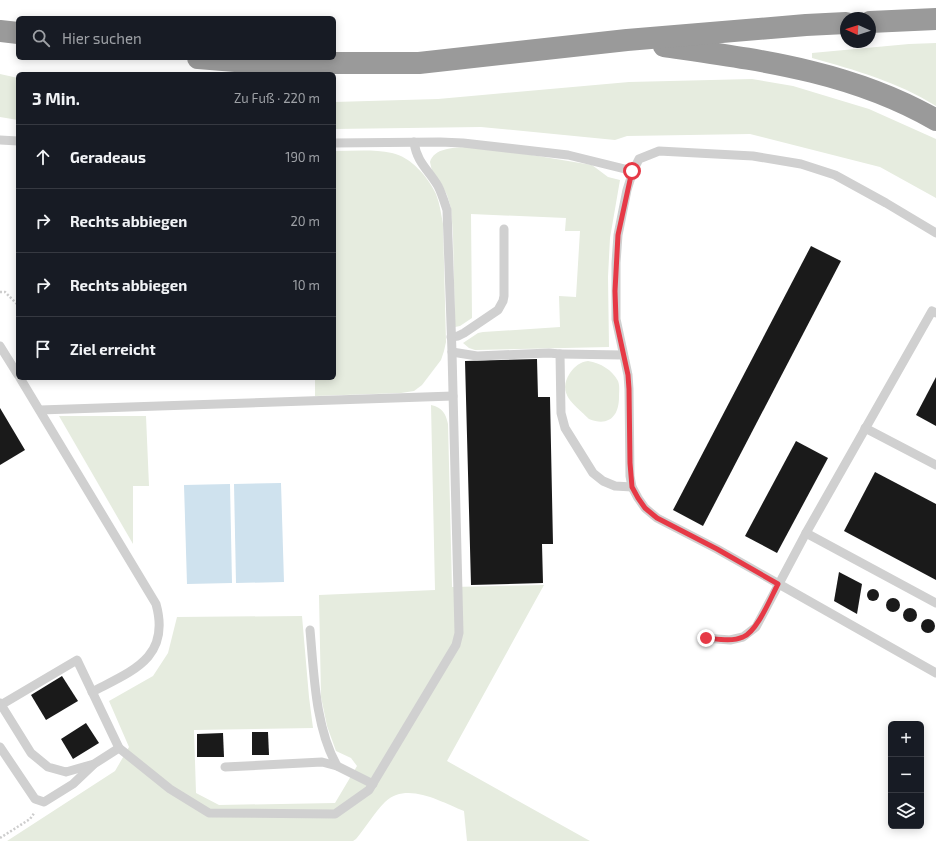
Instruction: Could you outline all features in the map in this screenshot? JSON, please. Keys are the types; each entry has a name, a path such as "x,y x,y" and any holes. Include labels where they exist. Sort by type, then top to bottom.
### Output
{"highway":[{"path":"876,22 936,19"},
{"path":"223,60 260,63 419,63 627,40 840,23"},
{"path":"0,30 16,33"},
{"path":"627,40 766,61 811,71 864,86 889,96 936,120"}],"lane":[{"path":"0,140 16,141"},
{"path":"336,142 463,143 568,155 632,171"},
{"path":"94,764 66,772 48,767 31,753 1,704 77,660 119,748 170,789 209,813 336,814 369,790 456,645 459,633 459,620 452,337 447,210 444,198 437,185 417,155 414,142"},
{"path":"936,233 835,175 801,164 753,156 659,152 639,159 632,171 618,235 616,262 616,320 629,389 630,463 632,487 645,508 657,518 717,549 936,673"},
{"path":"452,337 464,333 498,310 501,306 504,296 504,229"},
{"path":"706,638 730,640 744,637 756,626 806,533 932,311 936,314"},
{"path":"0,346 16,372"},
{"path":"452,352 462,352 477,356 549,353 623,355"},
{"path":"560,354 561,413 564,428 593,473 603,481 615,486 632,487"},
{"path":"21,380 156,604 159,615 160,627 157,639 153,650 145,661 136,669 92,692"},
{"path":"40,410 453,396"},
{"path":"865,428 936,465"},
{"path":"806,533 936,602"},
{"path":"310,630 317,700 328,751 336,766"},
{"path":"0,747 35,799 44,802 73,784 94,764 119,748"},
{"path":"225,767 322,762 336,766 373,784"}],"path":[{"path":"0,292 5,292 16,303"},
{"path":"0,838 30,819 44,802"}],"shaded area":[{"path":"936,43 936,106 891,83 812,58 812,53"},
{"path":"0,74 16,78 16,120 0,117"},
{"path":"752,79 793,86 869,109 936,139 936,198 880,167 750,134 627,136 615,140 481,127 336,129 336,102 438,99 629,82"},
{"path":"465,147 526,154 592,165 608,177 620,180 610,238 608,277 609,347 475,350 469,348 463,343 478,333 483,332 560,327 559,296 576,297 580,231 565,231 566,218 471,214 472,318 460,326 455,327 451,208 442,185 432,171 430,162 432,157 440,151 450,148"},
{"path":"363,150 399,155 412,163 424,175 436,194 440,209 443,224 446,342 441,360 422,385 414,391 401,393 315,396 315,380 336,380 336,151"},
{"path":"588,361 597,363 606,368 618,381 619,404 615,414 607,421 602,422 589,419 573,404 566,393 566,380 570,373 578,365"},
{"path":"431,405 441,409 448,424 452,587 544,585 447,761 590,841 467,841 464,811 424,795 403,793 394,796 385,802 353,841 7,841 115,771 129,747 109,701 153,676 168,653 177,617 302,616 313,728 194,730 196,793 219,805 335,803 357,766 351,758 336,751 327,726 321,697 319,595 435,590"},
{"path":"59,416 146,416 149,486 133,486 133,544"}],"water":[{"path":"281,483 284,582 236,583 234,484"},
{"path":"230,484 232,583 187,584 184,485"}],"building":[{"path":"811,246 841,261 703,526 673,510"},
{"path":"537,359 538,397 550,397 553,544 542,544 543,583 471,585 465,361"},
{"path":"936,377 936,426 916,415"},
{"path":"0,408 25,450 0,465"},
{"path":"796,441 828,458 777,553 745,536"},
{"path":"875,472 936,504 936,580 844,531"},
{"path":"839,572 862,584 857,614 834,601"},
{"path":"875,589 878,590 878,600 871,601 868,600 867,593 868,590"},
{"path":"893,598 898,600 900,605 898,610 893,612 888,610 886,605 888,600"},
{"path":"910,608 915,610 917,615 915,620 910,622 905,620 903,615 905,610"},
{"path":"925,619 931,619 935,623 935,629 931,633 925,633 921,629 921,623"},
{"path":"62,676 78,701 46,720 31,695"},
{"path":"86,723 99,743 73,759 61,739"},
{"path":"252,732 268,732 269,755 252,755"},
{"path":"223,733 224,757 197,757 197,734"}],"route":[{"path":"632,171 618,235 615,291 617,330 628,375 630,476 632,487 645,508 657,518 717,549 778,584 756,626 744,637 730,640 706,638"}]}
